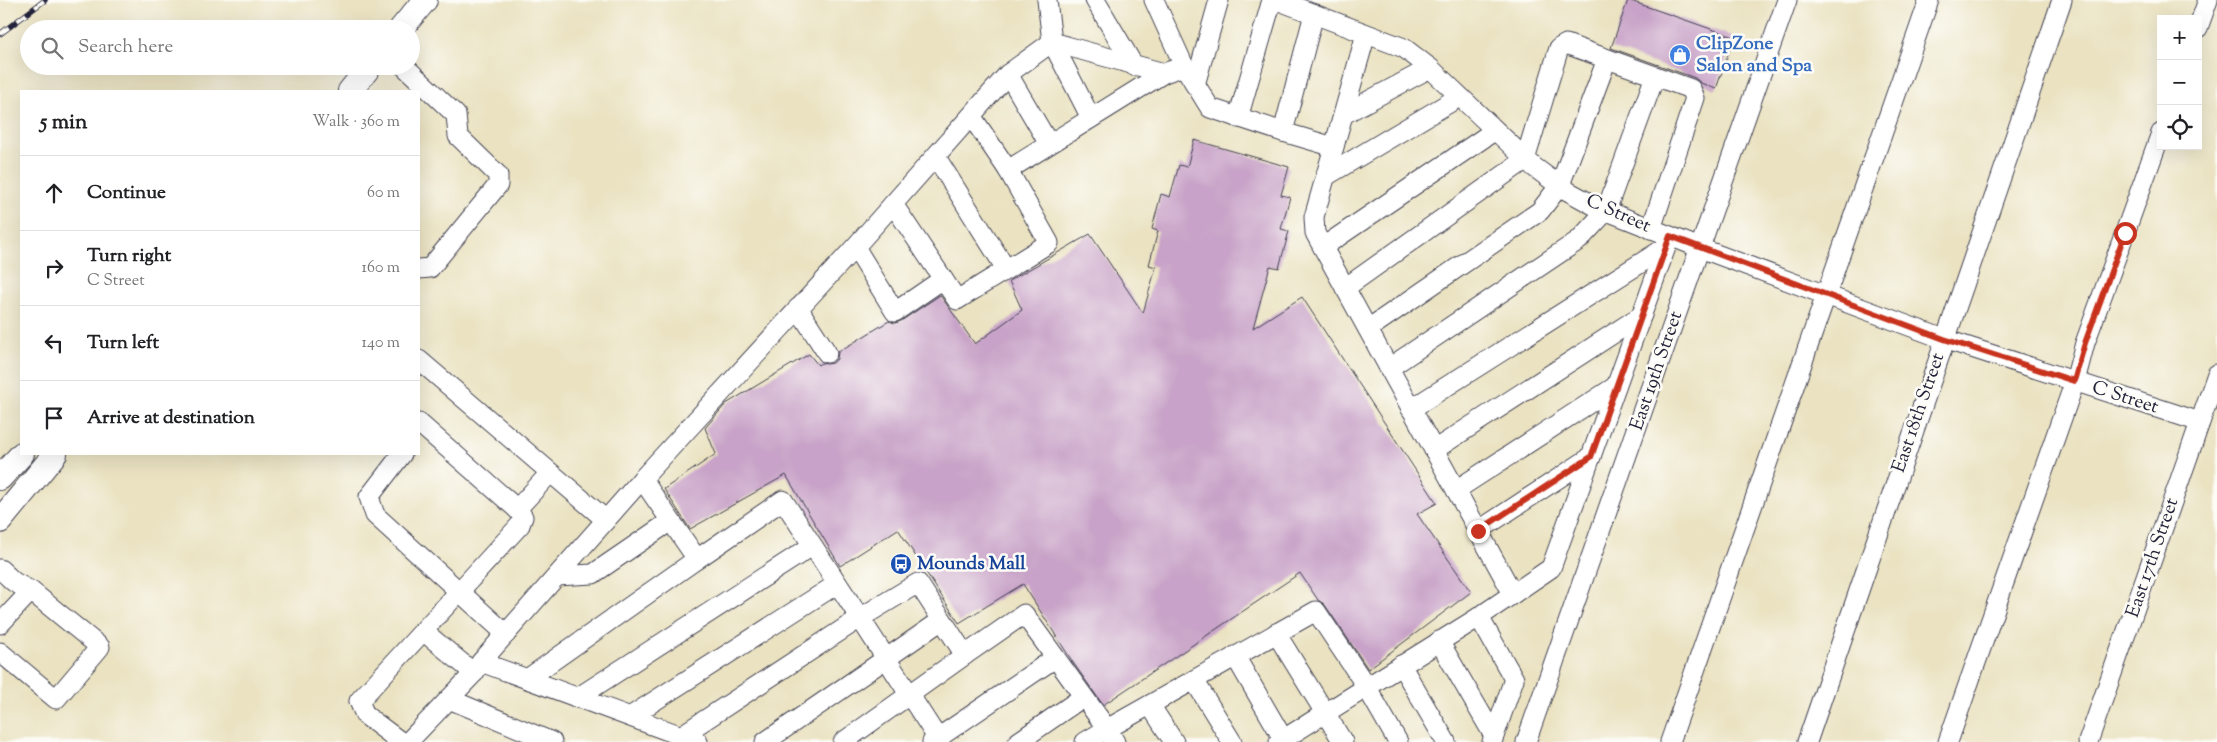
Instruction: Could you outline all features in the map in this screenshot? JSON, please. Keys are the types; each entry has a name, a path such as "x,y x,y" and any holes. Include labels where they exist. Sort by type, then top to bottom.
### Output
{"main road":[{"path":"408,20 425,0"},
{"path":"351,90 363,75"},
{"path":"0,478 21,455"},
{"path":"0,522 54,455"}],"street":[{"path":"1047,0 1052,42 1091,118"},
{"path":"1095,0 1134,66"},
{"path":"1154,0 1184,66 1210,108 1334,147"},
{"path":"1195,85 1219,0"},
{"path":"1238,118 1272,0"},
{"name":"C Street","path":"1277,0 1404,48 1430,68 1525,160 1560,186 1606,211 1650,229 1668,242 1700,248 1944,339 2200,422"},
{"name":"East 19th Street","path":"1526,742 1787,0"},
{"path":"1670,742 1929,0"},
{"name":"East 18th Street","path":"1806,742 2062,0"},
{"path":"2202,17 2208,0"},
{"path":"1283,132 1314,14"},
{"path":"1366,34 1314,217 1315,233 1513,594"},
{"path":"1052,42 1164,74"},
{"path":"420,427 524,517 520,525 359,701 365,715 409,741 478,668 642,479 936,157 1008,74 1052,42"},
{"path":"1346,288 1525,160 1559,48 1566,44 1691,89 1695,98 1650,229"},
{"path":"1368,329 1540,211 1560,186 1607,59"},
{"path":"1008,170 1164,74 1184,66"},
{"path":"1344,114 1430,68"},
{"path":"1008,74 1049,144"},
{"path":"414,75 456,114 458,136 498,175 498,185 430,268 420,269"},
{"path":"1389,368 1579,240 1606,211 1655,76"},
{"path":"1326,176 1459,96"},
{"path":"893,204 957,300 1048,243 1008,170 972,117"},
{"path":"1323,247 1494,131"},
{"path":"1948,742 2074,381 2085,343 2157,143"},
{"path":"936,157 1006,269"},
{"path":"1411,409 1668,242"},
{"path":"1235,656 1282,741 1366,686 1479,617 1551,568 1668,242"},
{"path":"855,246 895,312 943,279"},
{"path":"798,308 827,353"},
{"path":"1434,450 1642,315"},
{"path":"422,370 550,472 606,520"},
{"name":"East 17th Street","path":"2088,742 2217,374"},
{"path":"1456,490 1616,386"},
{"path":"401,455 369,497 375,515 506,634"},
{"path":"1478,531 1591,457"},
{"path":"517,509 550,472"},
{"path":"642,479 669,522 697,560"},
{"path":"527,679 783,500 908,693 936,741 1055,658"},
{"path":"557,576 593,574 669,522"},
{"path":"577,698 812,546"},
{"path":"0,569 14,582 32,591 100,647 56,699 0,652"},
{"path":"423,631 478,668 527,679 631,716 676,737 860,618 918,583 965,655"},
{"path":"631,716 837,584"},
{"path":"0,624 32,591"},
{"path":"1085,742 1111,736 1150,705 1316,611 1366,686 1398,742"},
{"path":"843,742 908,693 1024,614 1111,736"},
{"path":"1479,617 1514,679 1493,739"},
{"path":"765,742 942,620"},
{"path":"1276,633 1343,742"},
{"path":"1439,641 1493,739"},
{"path":"1401,664 1446,742"},
{"path":"1194,680 1232,742"},
{"path":"1018,742 1083,697"},
{"path":"449,699 552,742"},
{"path":"1150,705 1174,742"}],"building":[{"path":"1628,0 1734,37 1716,89 1701,83 1695,78 1611,48"},
{"path":"1194,140 1289,167 1281,195 1290,197 1281,229 1289,231 1279,268 1270,266 1253,328 1302,297 1437,503 1417,514 1471,592 1368,669 1325,605 1318,600 1300,573 1103,705 1074,664 1023,584 959,623 898,529 840,566 786,475 690,529 664,489 716,454 705,428 726,404 809,354 818,365 821,363 833,363 837,359 838,352 889,321 895,323 901,321 940,295 975,344 1022,310 1009,281 1090,234 1143,313 1156,267 1149,265 1158,231 1152,229 1161,194 1170,197 1179,165 1187,167"}],"railway":[{"path":"0,34 45,0"}],"place":[{"name":"ClipZone Salon and Spa","path":"1680,55"},
{"name":"Mounds Mall","path":"901,564"}],"route":[{"path":"1478,531 1591,457 1670,236 1944,339 2074,381 2085,343 2125,233"}]}
